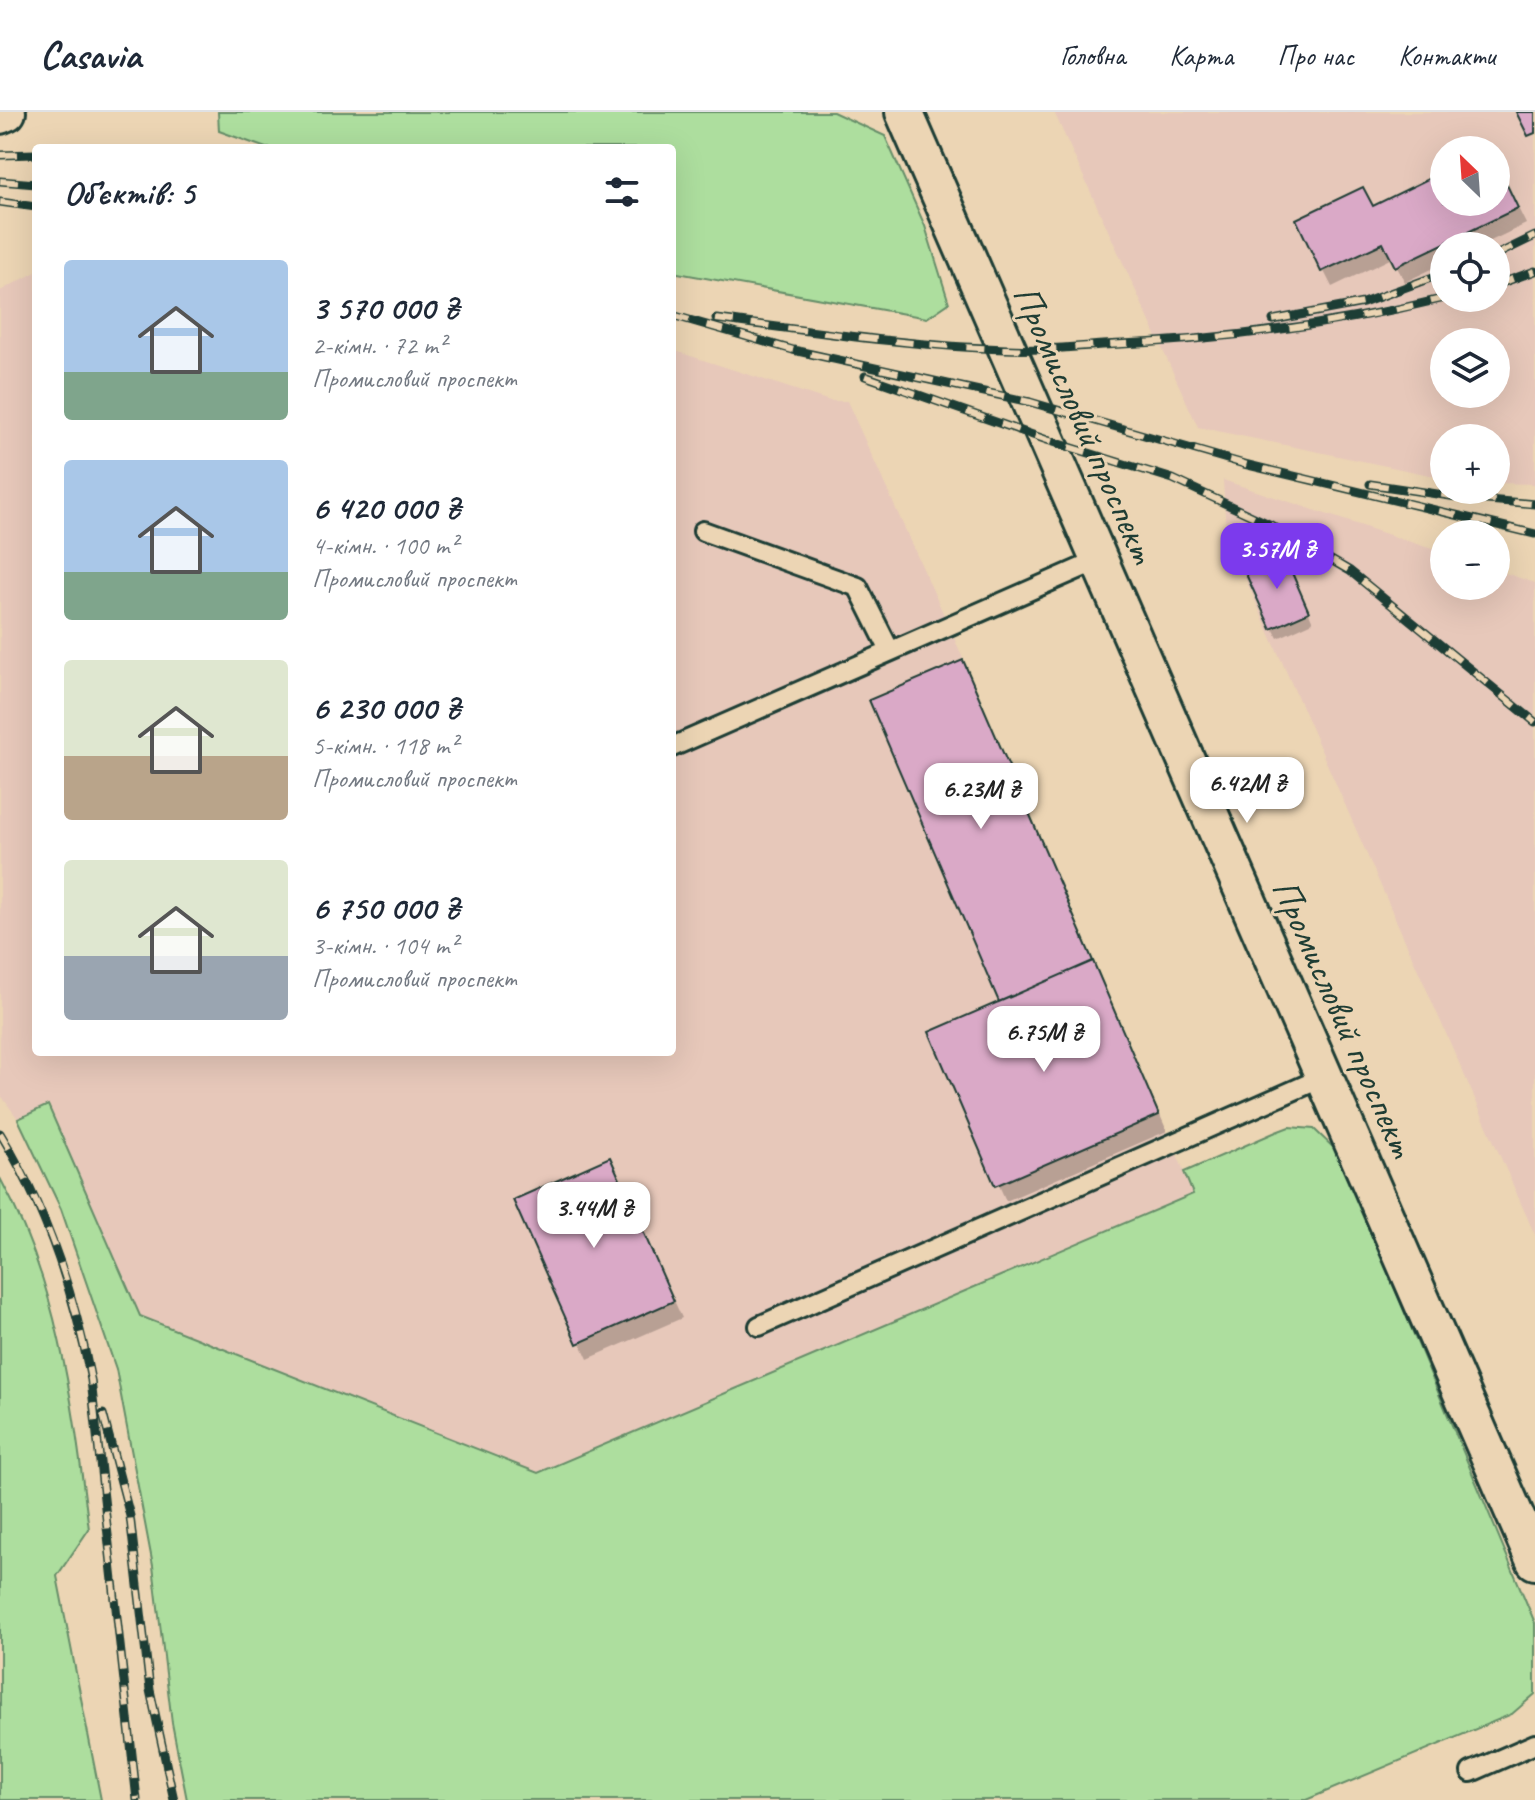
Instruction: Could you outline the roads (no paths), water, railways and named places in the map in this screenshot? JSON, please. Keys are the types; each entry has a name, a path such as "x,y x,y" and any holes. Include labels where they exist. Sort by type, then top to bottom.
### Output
{"street":[{"path":"0,115 7,112"},
{"name":"Промисловий проспект","path":"904,112 1535,1561"}],"lane":[{"path":"703,531 858,587 890,651"},
{"path":"676,745 1099,560"},
{"path":"759,1326 1324,1077"},
{"path":"1471,1772 1535,1744"}],"railway":[{"path":"0,155 32,154"},
{"path":"0,181 32,184"},
{"path":"0,202 32,206"},
{"path":"1510,248 1535,236"},
{"path":"1510,280 1535,271"},
{"path":"1273,320 1363,303 1430,278"},
{"path":"716,319 897,341 1030,350 1275,330 1430,302"},
{"path":"676,316 793,350 1030,402 1244,464 1535,534"},
{"path":"865,376 1047,440 1173,479 1269,524 1350,571 1535,722"},
{"path":"1370,484 1464,498 1535,504"},
{"path":"0,1133 32,1192 57,1252 91,1380 137,1800"},
{"path":"103,1414 130,1516 150,1690 174,1800"}]}
